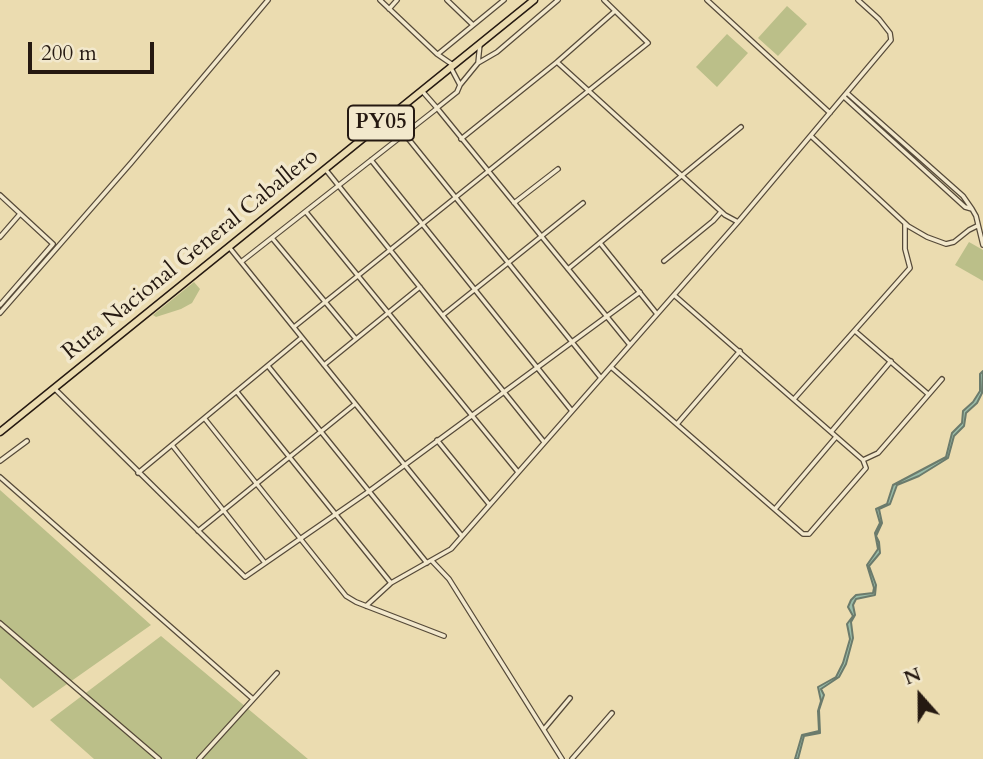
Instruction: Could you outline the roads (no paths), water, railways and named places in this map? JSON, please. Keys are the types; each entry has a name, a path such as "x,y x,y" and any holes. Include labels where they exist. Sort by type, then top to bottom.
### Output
{"highway":[{"name":"Ruta Nacional General Caballero","path":"0,432 534,0"}],"street":[{"path":"0,313 3,302 55,246 268,0"},
{"path":"380,0 452,66 460,85"},
{"path":"389,9 397,0"},
{"path":"447,0 473,26"},
{"path":"437,54 505,0"},
{"path":"241,262 457,92 478,62 497,52 558,0"},
{"path":"293,327 648,43 604,0"},
{"path":"707,0 830,113"},
{"path":"366,606 391,583 451,549 738,222 891,40 890,33 879,19 858,0"},
{"path":"461,139 557,62 615,11"},
{"path":"478,62 480,43"},
{"path":"557,62 721,212 738,222"},
{"path":"422,90 630,345"},
{"path":"845,95 965,207 972,209 983,245"},
{"path":"390,116 601,378"},
{"path":"568,269 741,127"},
{"path":"811,136 905,224 927,237 946,244 954,242 977,226"},
{"path":"371,160 572,411"},
{"path":"325,168 544,442"},
{"path":"514,204 558,169"},
{"path":"0,195 55,246"},
{"path":"443,315 583,203"},
{"path":"306,212 518,472"},
{"path":"664,261 713,222 721,212"},
{"path":"0,237 20,214"},
{"path":"794,399 910,268 905,249 905,224"},
{"path":"272,238 355,339"},
{"path":"600,243 657,314"},
{"path":"228,246 461,536"},
{"path":"324,365 420,287"},
{"path":"54,388 245,577 368,492 640,292"},
{"path":"611,366 803,534 809,534 866,467 863,460 674,295"},
{"path":"855,331 928,394"},
{"path":"138,473 302,338"},
{"path":"677,424 740,351"},
{"path":"831,432 891,361"},
{"path":"268,366 368,492 430,562 449,579 562,759"},
{"path":"863,460 878,453 942,379"},
{"path":"237,392 391,583"},
{"path":"198,531 355,404"},
{"path":"205,419 346,596 444,636"},
{"path":"775,509 836,436"},
{"path":"438,440 489,505"},
{"path":"0,461 27,441"},
{"path":"172,445 265,563"},
{"path":"0,477 253,699"},
{"path":"0,623 159,759"},
{"path":"199,759 277,673"},
{"path":"544,729 570,698"},
{"path":"572,759 612,713"}]}
